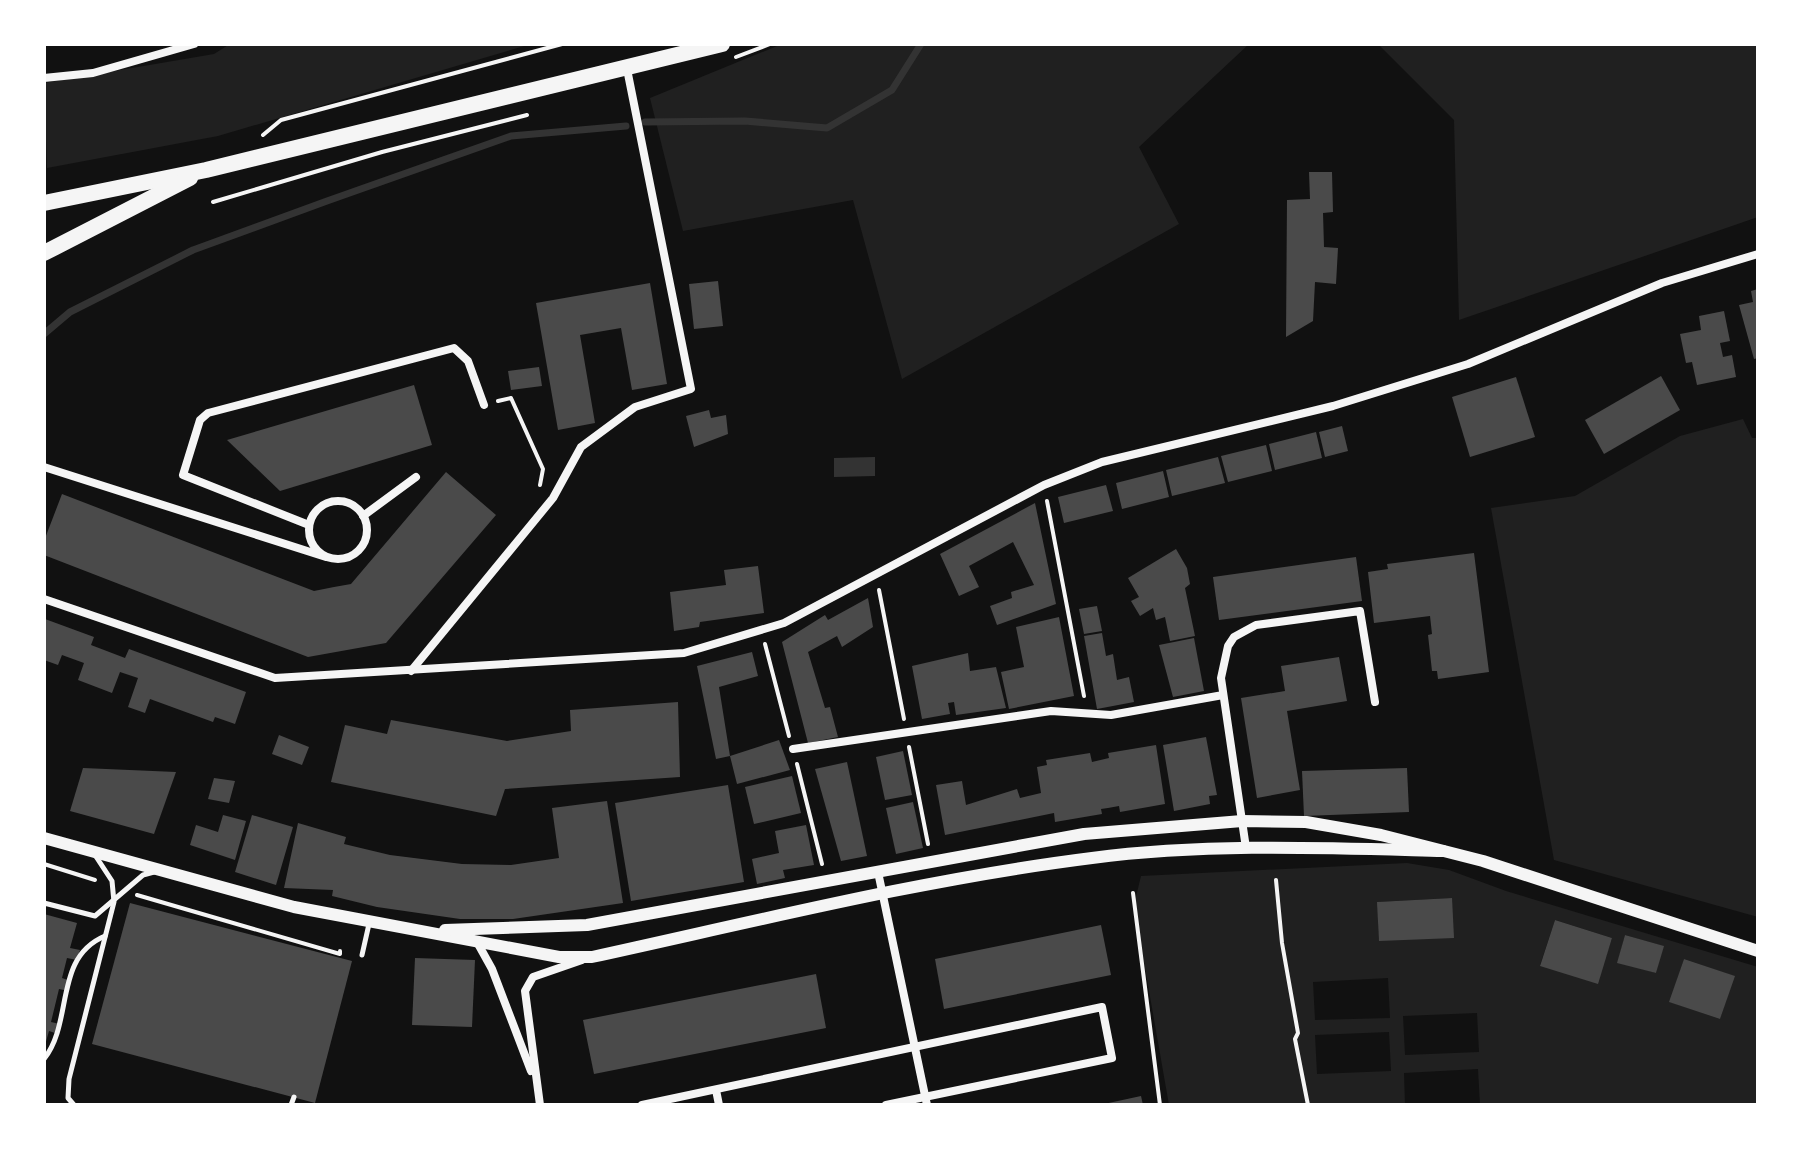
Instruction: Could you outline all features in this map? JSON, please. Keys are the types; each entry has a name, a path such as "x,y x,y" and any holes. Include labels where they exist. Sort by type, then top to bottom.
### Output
{"main road":[{"path":"44,203 206,170 627,69 724,52"},
{"path":"44,253 206,170"}],"street":[{"path":"44,78 93,73 194,44"},
{"path":"411,671 553,498 581,447 635,407 691,389 627,69"},
{"path":"44,599 275,678 684,653 762,632 1044,485 1102,462 1333,406 1468,364 1662,283 1758,254"},
{"path":"309,525 183,475 200,420 208,413 454,348 468,361 484,405"},
{"path":"44,467 326,557 343,559 359,550 366,533 363,516 348,503 328,503 313,516 309,525 312,545 326,557"},
{"path":"363,516 416,477"},
{"path":"1246,848 1221,678 1228,646 1245,630 1256,625 1360,611 1375,702"},
{"path":"793,749 1051,711 1111,715 1223,695"},
{"path":"426,931 587,925 1084,834 1242,821 1306,822 1381,835 1443,851 1758,951"},
{"path":"48,836 294,907 369,924 426,931 559,957 592,957"},
{"path":"540,1105 525,991 527,983 533,977 592,957 883,894 1092,858 1246,848 1443,851"},
{"path":"878,872 926,1101"},
{"path":"477,942 492,969 536,1083"},
{"path":"642,1105 1102,1007 1112,1058 926,1101 886,1105"},
{"path":"716,1090 719,1105"}],"lane":[{"path":"62,1105 68,1098 69,1079 114,902 108,871 88,847"},
{"path":"44,903 95,916 143,875 162,869"},
{"path":"362,955 369,924"},
{"path":"44,1059 52,1046 74,963 85,944 106,935"},
{"path":"291,1105 294,1097"},
{"path":"68,1098 74,1105"}],"path":[{"path":"257,139 281,120 562,44"},
{"path":"724,52 770,44"},
{"path":"213,202 382,152 539,112"},
{"path":"511,398 543,469 540,485"},
{"path":"1044,485 1087,715"},
{"path":"762,632 827,882"},
{"path":"46,863 113,887"},
{"path":"1276,880 1282,943 1298,1033 1295,1039 1308,1105"},
{"path":"125,891 324,950 340,954 340,951"},
{"path":"1133,893 1160,1105"}],"shaded area":[{"path":"230,44 531,44 218,136 47,168 44,83 214,54"},
{"path":"782,44 1249,44 1139,147 1179,224 902,379 853,200 683,231 650,98"},
{"path":"1378,44 1758,44 1758,217 1459,320 1454,120"},
{"path":"1743,419 1752,438 1758,438 1758,917 1554,860 1491,508 1575,496 1680,436"},
{"path":"875,457 875,476 834,477 834,458"},
{"path":"1407,863 1449,870 1506,891 1758,967 1758,1105 1480,1105 1478,1069 1404,1073 1405,1105 1169,1105 1134,905 1141,876","holes":["1452,898 1379,940 1378,902","1555,920 1612,938 1597,983 1540,965","1625,935 1663,946 1656,973 1618,962","1684,959 1734,976 1720,1019 1670,1002","1388,978 1390,1018 1315,1020 1313,982","1477,1013 1479,1052 1405,1055 1403,1016","1389,1032 1391,1071 1317,1074 1315,1035"]}],"building":[{"path":"1309,172 1332,172 1333,212 1323,213 1324,247 1338,248 1336,284 1315,282 1313,321 1286,337 1287,200 1310,199"},
{"path":"718,281 723,326 694,329 689,284"},
{"path":"650,283 667,384 632,390 621,328 580,335 595,423 558,430 536,303"},
{"path":"1758,289 1758,358 1754,359 1739,305 1753,302 1751,291"},
{"path":"1724,311 1730,341 1720,343 1723,357 1732,355 1736,377 1697,385 1692,362 1686,363 1680,334 1701,330 1699,316"},
{"path":"539,367 542,386 511,390 508,371"},
{"path":"1661,376 1680,410 1604,454 1585,420"},
{"path":"1516,377 1535,437 1470,457 1452,397"},
{"path":"414,385 432,445 280,491 227,440"},
{"path":"709,410 711,418 726,415 728,434 694,447 686,416"},
{"path":"1342,426 1348,451 1325,457 1319,432"},
{"path":"1316,432 1322,458 1275,470 1269,444"},
{"path":"1266,445 1272,471 1228,482 1221,456"},
{"path":"1218,457 1225,483 1172,496 1166,470"},
{"path":"1163,471 1169,497 1122,509 1116,483"},
{"path":"446,472 496,515 386,643 308,657 44,555 44,541 62,494 314,591 351,584"},
{"path":"1106,485 1113,511 1064,523 1058,497"},
{"path":"1035,503 1056,604 997,625 990,606 1012,598 1011,592 1034,585 1013,542 969,566 979,587 959,596 940,554"},
{"path":"1176,549 1187,568 1190,584 1185,588 1195,636 1170,641 1165,617 1156,620 1153,608 1140,616 1131,601 1139,597 1128,578"},
{"path":"1474,553 1489,672 1438,679 1437,671 1432,671 1428,635 1432,634 1430,616 1374,623 1368,572 1388,569 1387,564"},
{"path":"1356,557 1362,601 1219,620 1213,577"},
{"path":"758,566 764,613 700,622 699,627 674,631 670,592 726,585 724,570"},
{"path":"868,598 873,627 842,647 837,636 808,652 825,708 830,707 838,737 808,743 782,642 825,615 828,620"},
{"path":"1097,606 1102,631 1084,634 1079,609"},
{"path":"1059,617 1074,696 1009,709 1001,672 1024,667 1016,627"},
{"path":"45,619 94,637 91,645 125,658 129,649 246,692 235,724 215,717 213,722 150,699 145,713 128,707 138,678 120,672 112,693 78,680 84,663 62,655 58,665 44,660"},
{"path":"1102,633 1106,656 1113,654 1117,680 1129,677 1134,702 1097,709 1084,636"},
{"path":"1194,638 1204,691 1173,697 1159,645"},
{"path":"752,652 758,676 719,687 730,756 716,759 697,666"},
{"path":"968,653 970,671 996,667 1006,708 956,715 954,702 948,703 950,714 922,719 912,666"},
{"path":"1339,657 1347,701 1287,711 1300,790 1257,798 1241,698 1285,691 1281,666"},
{"path":"678,702 680,777 505,789 496,816 331,782 345,725 387,734 391,720 507,741 571,731 570,710"},
{"path":"279,735 309,747 302,765 272,754"},
{"path":"1206,737 1217,795 1209,796 1210,804 1174,811 1163,745"},
{"path":"779,740 790,770 737,784 730,756"},
{"path":"1156,745 1165,804 1120,812 1119,806 1101,809 1102,814 1055,822 1054,813 945,835 936,785 962,781 966,805 1017,789 1020,798 1041,793 1037,767 1047,765 1046,760 1090,753 1092,762 1109,758 1108,753"},
{"path":"903,751 912,795 885,800 876,757"},
{"path":"847,762 867,856 841,861 815,769"},
{"path":"83,768 176,772 154,834 70,811"},
{"path":"1407,768 1409,812 1304,816 1302,771"},
{"path":"792,776 801,813 754,824 745,787"},
{"path":"214,778 235,781 229,803 208,799"},
{"path":"728,785 744,882 631,901 615,803"},
{"path":"607,801 623,903 513,919 460,919 377,907 332,896 333,890 284,888 298,823 346,837 344,844 390,855 462,864 511,865 559,858 552,808"},
{"path":"913,802 923,848 896,854 886,808"},
{"path":"223,815 246,821 235,860 190,845 196,825 218,832"},
{"path":"252,815 293,827 276,885 235,872"},
{"path":"806,825 814,865 783,870 785,878 757,884 752,859 779,853 775,831"},
{"path":"1452,898 1454,938 1379,941 1377,902"},
{"path":"130,903 352,961 315,1103 92,1044"},
{"path":"44,914 77,923 70,948 80,950 77,960 67,958 62,978 71,981 69,991 59,989 51,1022 60,1024 58,1034 49,1031 45,1045"},
{"path":"1555,920 1612,938 1598,984 1540,966"},
{"path":"1101,925 1111,975 944,1009 935,959"},
{"path":"1625,935 1664,946 1656,973 1617,963"},
{"path":"415,958 475,960 472,1027 412,1025"},
{"path":"1684,959 1735,976 1720,1019 1669,1002"},
{"path":"816,974 826,1028 594,1074 583,1020"},
{"path":"1141,1096 1143,1105 1104,1105 1104,1104"}],"waterway":[{"path":"645,122 745,121 827,128 892,90 921,44"},
{"path":"44,334 70,312 193,250 327,201 511,136 626,126"}]}
